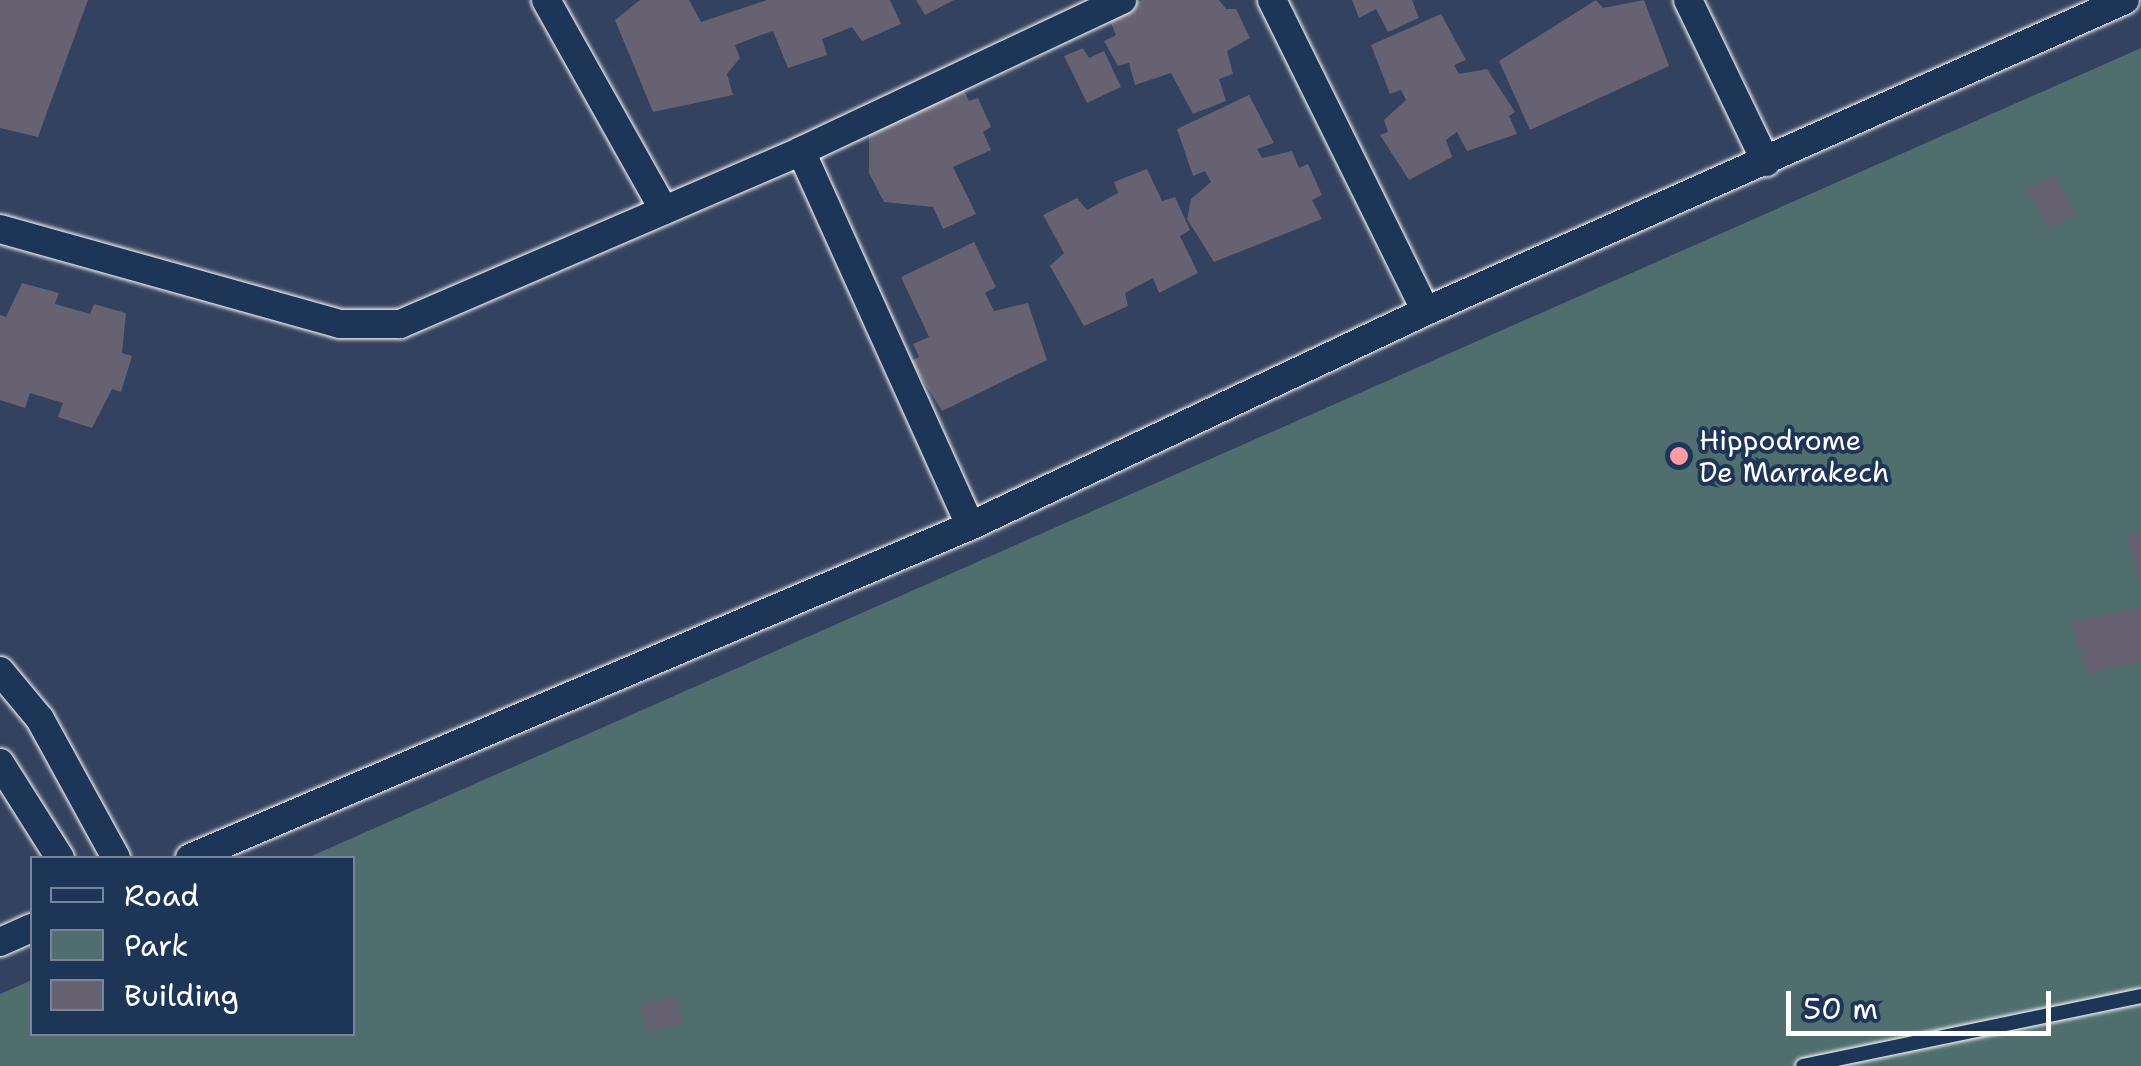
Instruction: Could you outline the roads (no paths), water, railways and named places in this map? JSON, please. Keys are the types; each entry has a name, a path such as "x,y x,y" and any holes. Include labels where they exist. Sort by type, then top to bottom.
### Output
{"street":[{"path":"546,0 664,210"},
{"path":"0,229 340,324 384,327 801,151 1122,0"},
{"path":"1272,0 1426,312"},
{"path":"1688,0 1766,162"},
{"path":"195,856 970,526 1426,312 2125,0"},
{"path":"801,151 970,526"},
{"path":"0,671 40,720 115,856"},
{"path":"0,764 59,856"},
{"path":"0,942 30,929"}],"lane":[{"path":"1803,1066 2141,996"}],"place":[{"name":"Hippodrome De Marrakech","path":"1679,456"}]}
